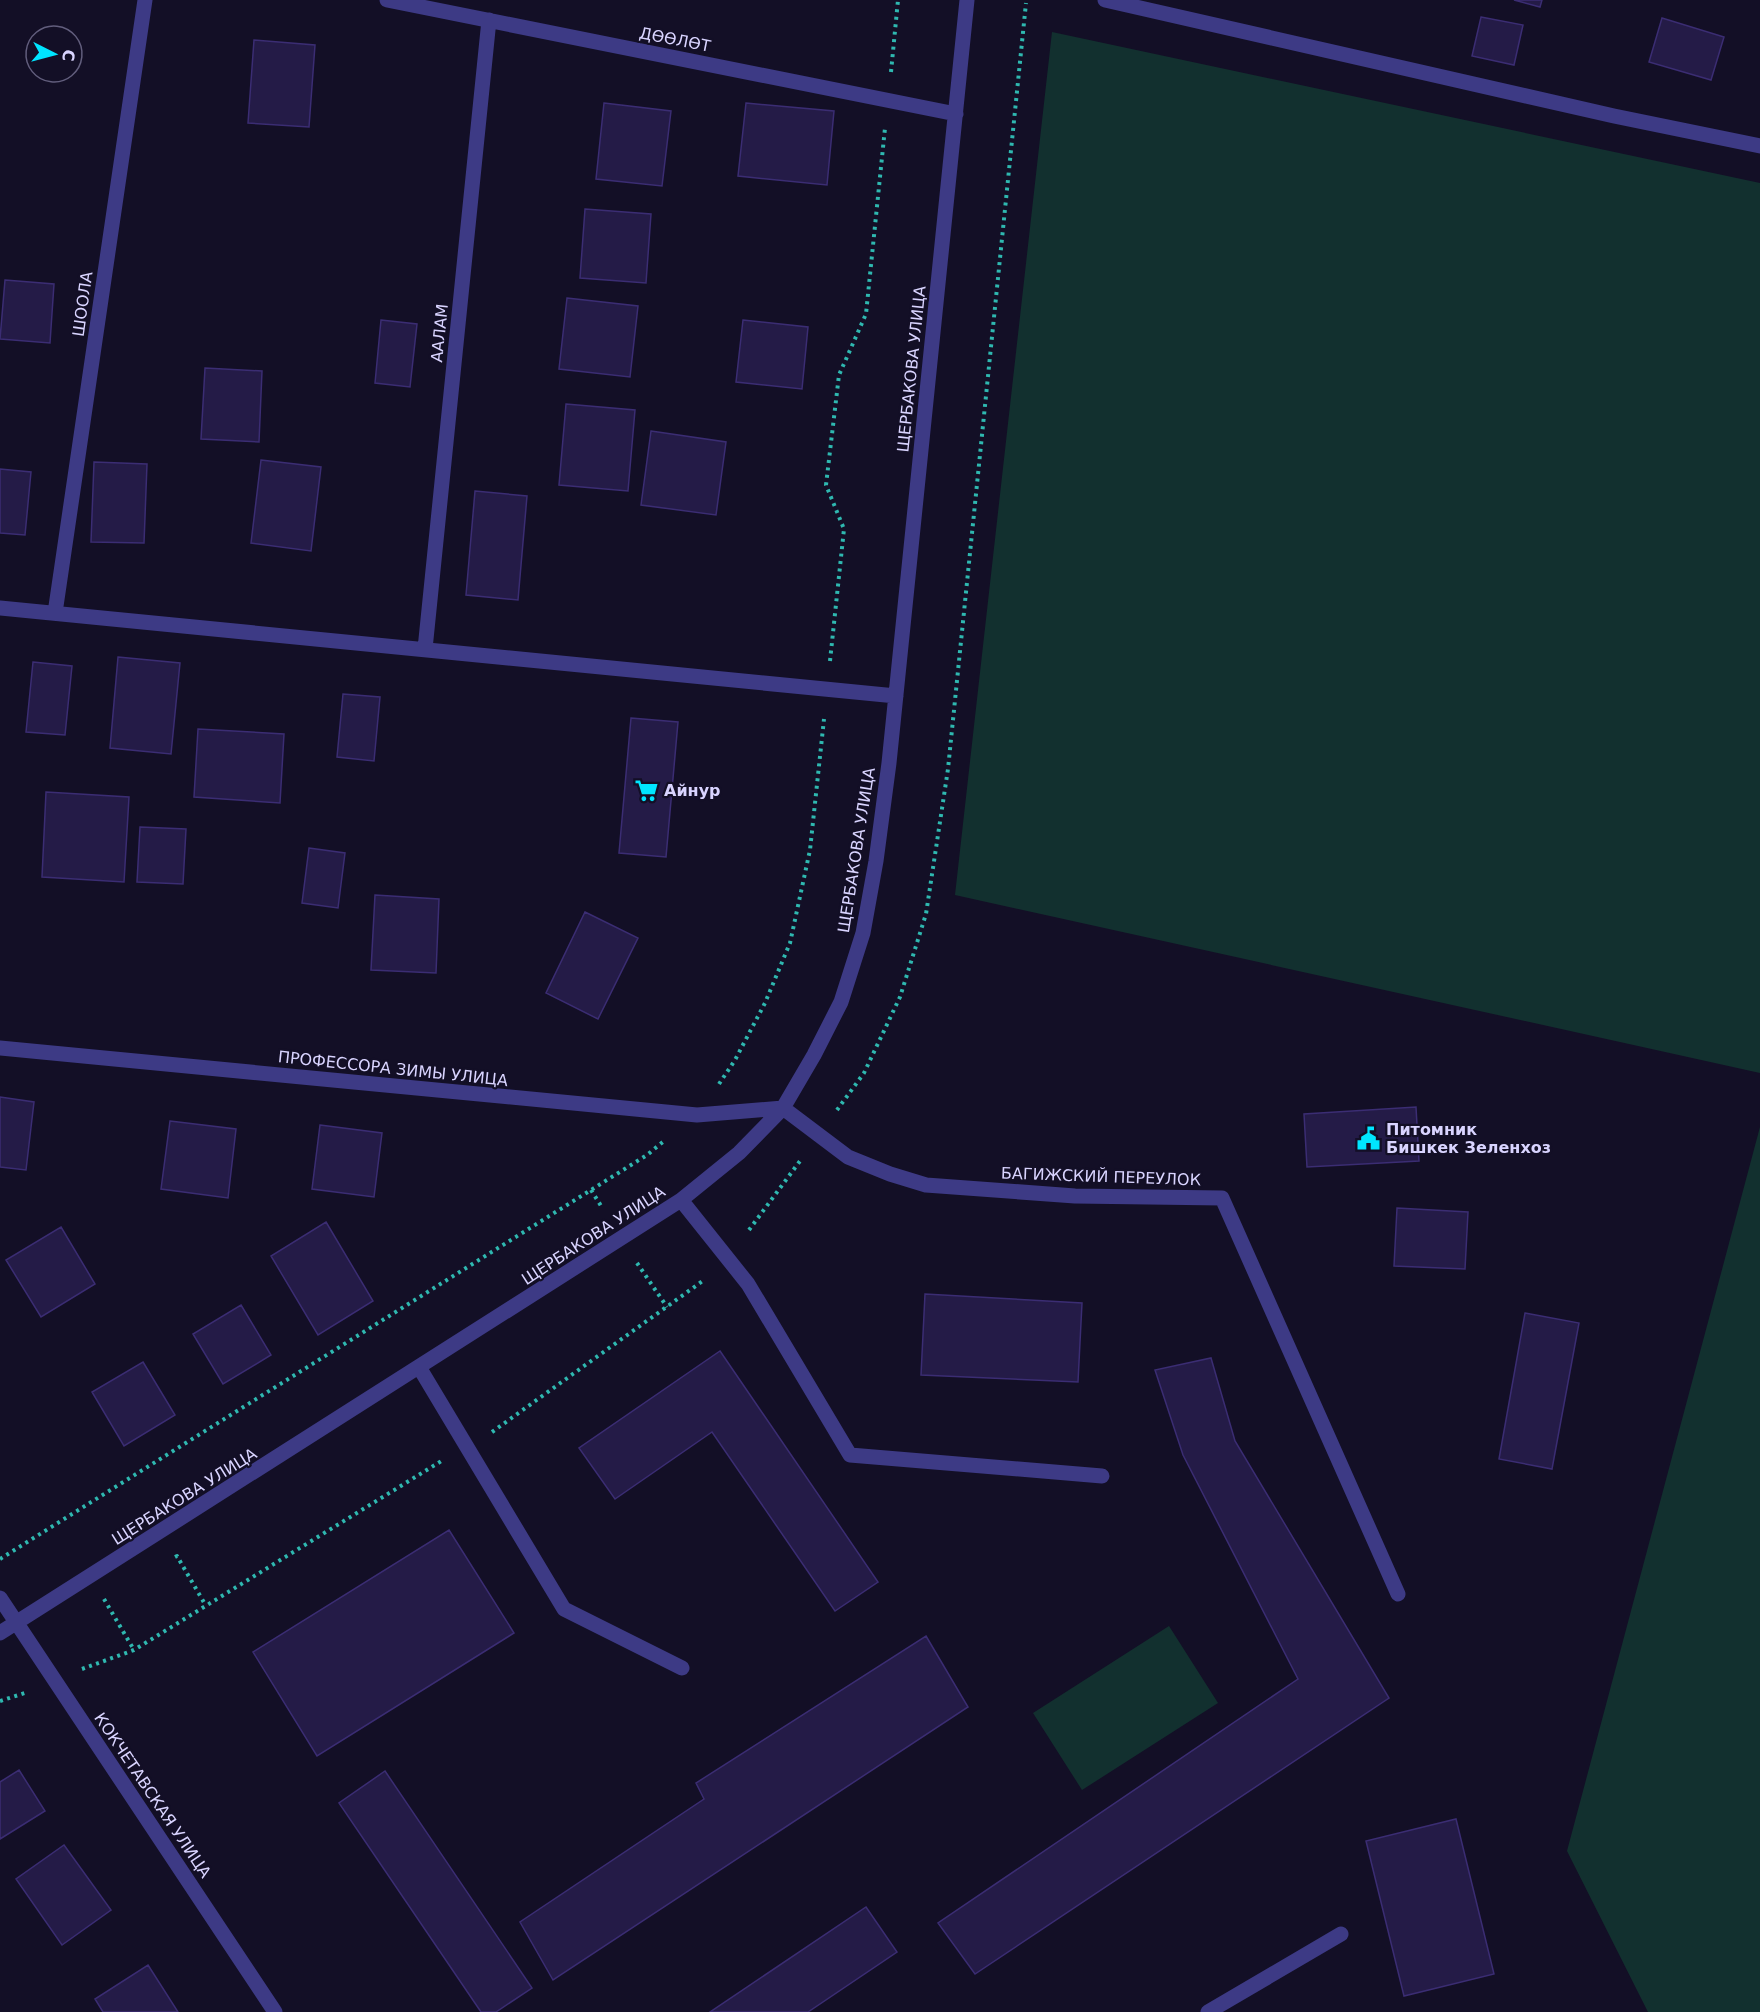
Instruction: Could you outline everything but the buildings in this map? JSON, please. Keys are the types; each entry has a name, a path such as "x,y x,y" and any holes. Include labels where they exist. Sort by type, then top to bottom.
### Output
{"street":[{"name":"ШООЛА","path":"55,613 146,0"},
{"name":"ДӨӨЛӨТ","path":"387,0 956,114"},
{"name":"ЩЕРБАКОВА УЛИЦА","path":"0,1633 681,1200 739,1153 783,1108 841,1002 863,933 876,861 896,696 968,0"},
{"path":"1105,0 1614,116 1760,146"},
{"name":"ААЛАМ","path":"425,649 489,20"},
{"path":"0,608 896,696"},
{"name":"ПРОФЕССОРА ЗИМЫ УЛИЦА","path":"0,1048 697,1115 783,1108"},
{"name":"БАГИЖСКИЙ ПЕРЕУЛОК","path":"783,1108 848,1157 890,1174 926,1185 1076,1196 1222,1198 1398,1594"},
{"path":"681,1200 748,1284 850,1455 1102,1476"},
{"path":"419,1367 564,1609 682,1668"},
{"name":"КОКЧЕТАВСКАЯ УЛИЦА","path":"0,1598 275,2012"},
{"path":"1208,2012 1341,1934"}],"path":[{"path":"0,1559 647,1155 697,1115 735,1060 765,1003 790,943 810,850 844,529 826,485 839,375 866,314 898,0"},
{"path":"837,1110 864,1073 896,1006 926,914 948,769 1026,3"},
{"path":"749,1230 800,1161"},
{"path":"591,1190 603,1209"},
{"path":"633,1256 667,1307"},
{"path":"490,1433 704,1280"},
{"path":"78,1671 134,1650 444,1458"},
{"path":"168,1561 177,1556 206,1606"},
{"path":"113,1594 104,1599 134,1650"},
{"path":"0,1701 38,1689"}],"green space":[{"path":"1052,32 1760,183 1760,1073 955,895"},
{"path":"1760,1127 1760,2012 1648,2012 1567,1851"},
{"path":"1169,1626 1218,1703 1082,1790 1033,1713"}],"place":[{"name":"Айнур","path":"646,790"},
{"name":"Питомник Бишкек Зеленхоз","path":"1368,1138"}]}
